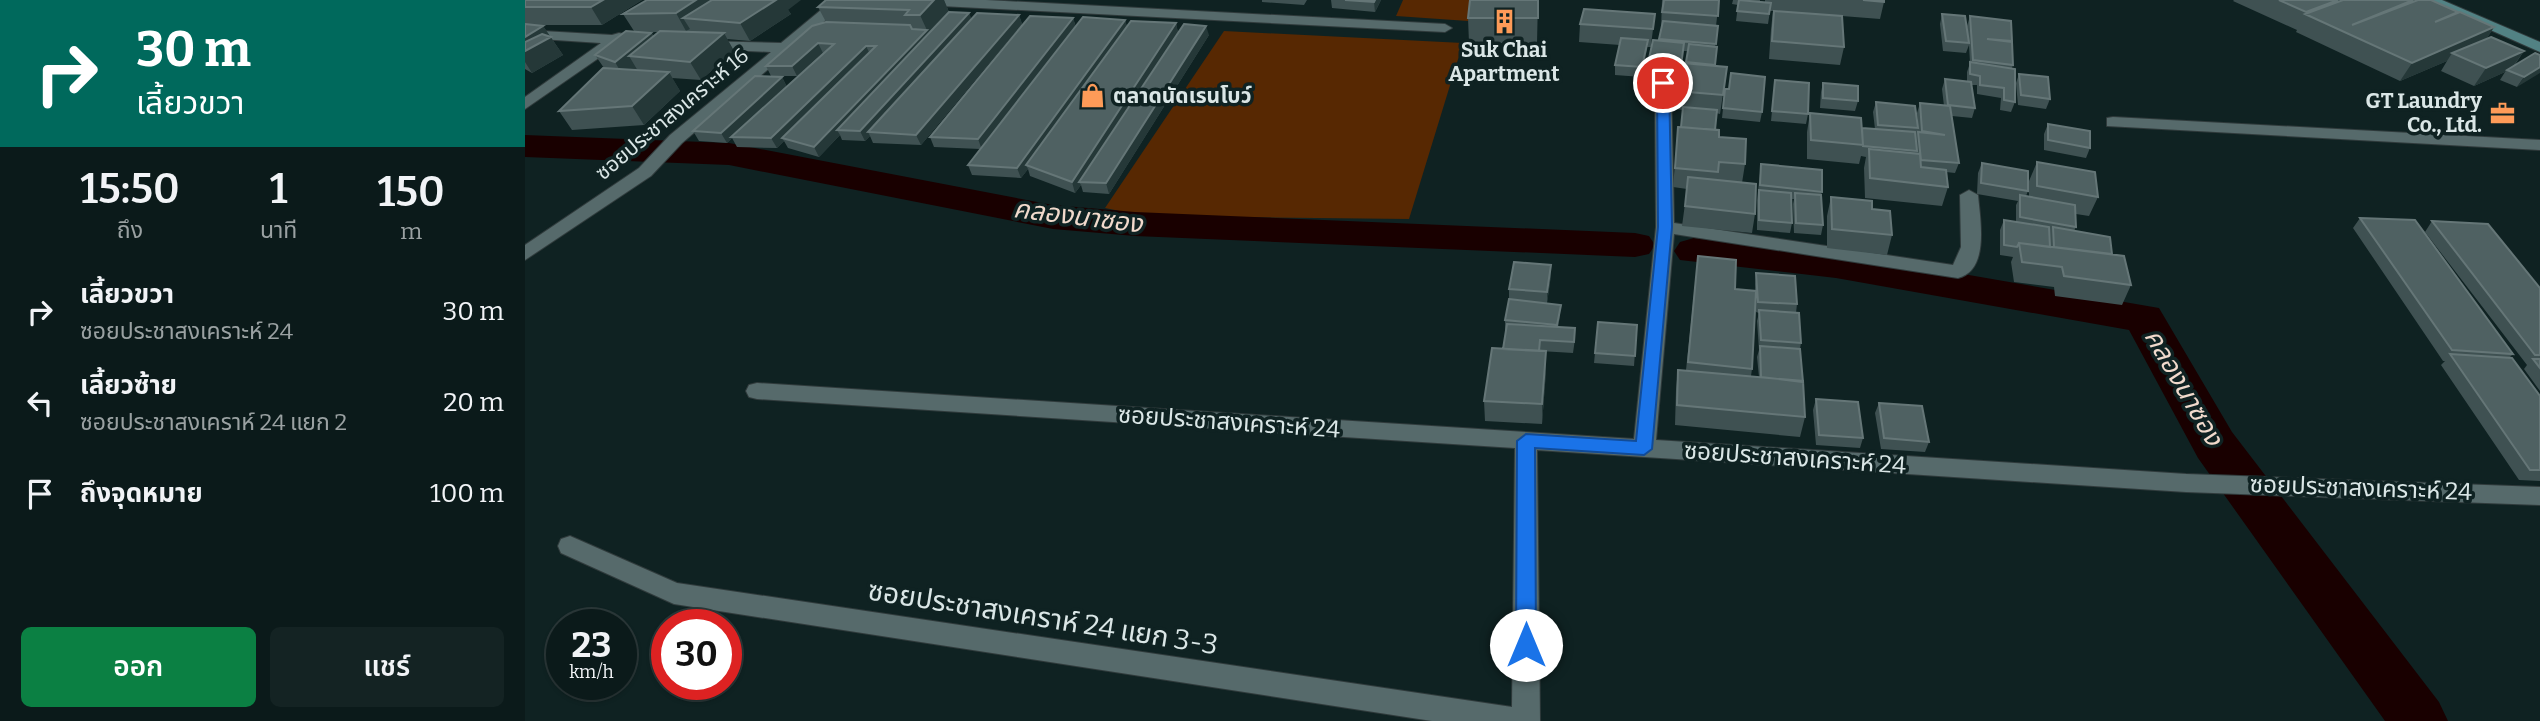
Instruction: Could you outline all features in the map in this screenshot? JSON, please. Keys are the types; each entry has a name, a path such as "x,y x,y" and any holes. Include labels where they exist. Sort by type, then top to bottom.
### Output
{"main road":[{"path":"2430,0 2540,47"}],"street":[{"name":"ซอยประชาสงเคราะห์ 16","path":"525,254 645,172 676,139 842,0"},
{"path":"903,0 1445,28"},
{"path":"525,104 638,24"},
{"path":"525,34 655,42"},
{"path":"694,44 787,48"},
{"path":"1644,449 1665,227 1663,83"},
{"path":"2113,122 2540,145"},
{"path":"1665,227 1958,272 1966,265 1971,242 1969,195"},
{"name":"ซอยประชาสงเคราะห์ 24","path":"757,391 2186,483 2280,484 2540,496"},
{"path":"1526,441 1526,721"},
{"name":"ซอยประชาสงเคราห์ 24 แยก 3-3","path":"570,546 674,593 1515,721"}],"shaded area":[{"path":"1403,0 1473,0 1468,21 1396,16"},
{"path":"1224,31 1463,43 1409,219 1144,216 1105,208"}],"building":[{"path":"525,0 603,0 591,7 525,7"},
{"path":"647,0 696,0 676,13 623,14"},
{"path":"712,0 776,0 740,23 683,18"},
{"path":"826,0 934,0 920,15 905,15 909,10 818,7"},
{"path":"1470,0 1538,0 1538,18 1468,18"},
{"path":"1664,0 1719,0 1718,16 1662,12"},
{"path":"1739,0 1771,3 1769,14 1737,11"},
{"path":"2279,0 2338,0 2306,12"},
{"path":"2343,0 2413,0 2352,25 2418,0 2431,0 2458,12 2435,22 2460,12 2494,27 2412,63 2305,14"},
{"path":"1584,9 1655,14 1653,29 1580,24"},
{"path":"1774,11 1842,16 1844,47 1772,41"},
{"path":"949,12 969,13 860,131 837,130"},
{"path":"977,13 1019,15 916,135 868,132"},
{"path":"1942,14 1965,16 1969,43 1946,41"},
{"path":"1030,16 1073,18 978,139 930,137"},
{"path":"1970,16 2011,21 2012,41 1987,39 2012,42 2013,65 1973,60"},
{"path":"1083,17 1125,20 1017,168 968,165"},
{"path":"1131,21 1176,23 1072,182 1026,165"},
{"path":"1663,21 1718,26 1716,44 1659,39"},
{"path":"826,22 910,25 912,29 927,30 814,147 782,138 876,46 866,46 771,138 731,137 834,44 818,43 792,66 766,66 812,26"},
{"path":"525,24 543,26 525,37"},
{"path":"1184,24 1206,26 1106,183 1079,182"},
{"path":"626,31 651,33 615,62 595,55"},
{"path":"660,31 724,33 690,62 629,56"},
{"path":"542,34 551,37 525,51 525,42"},
{"path":"2491,37 2524,51 2486,68 2452,53"},
{"path":"1621,38 1648,40 1642,67 1615,65"},
{"path":"1653,40 1684,43 1681,66 1648,63"},
{"path":"1689,44 1717,47 1715,65 1686,62"},
{"path":"2535,53 2540,55 2540,67 2524,77 2507,70"},
{"path":"1970,62 2015,69 2015,102 2004,100 2004,88 1980,85 1980,76 1970,74"},
{"path":"1682,63 1727,67 1723,95 1677,91"},
{"path":"603,68 669,72 632,106 559,111"},
{"path":"1731,73 1765,77 1762,112 1723,108 1725,89 1729,89"},
{"path":"2019,74 2048,77 2050,99 2021,95"},
{"path":"755,76 782,77 721,133 693,131"},
{"path":"1945,79 1971,82 1975,108 1948,105"},
{"path":"1775,80 1809,83 1808,114 1772,111"},
{"path":"1823,83 1858,86 1858,101 1823,98"},
{"path":"1876,102 1915,106 1918,128 1878,125"},
{"path":"1920,103 1950,106 1959,163 1921,160 1918,132 1945,135 1922,131"},
{"path":"1683,107 1717,110 1715,130 1681,127"},
{"path":"1810,113 1861,118 1863,145 1811,140"},
{"path":"2048,124 2090,131 2090,148 2048,140"},
{"path":"1678,127 1719,130 1719,137 1746,139 1745,164 1719,162 1718,172 1675,168"},
{"path":"1862,128 1915,132 1917,151 1863,146"},
{"path":"1869,149 1920,154 1921,167 1946,170 1948,187 1870,178"},
{"path":"2037,162 2095,172 2098,197 2037,186"},
{"path":"1982,163 2028,171 2028,191 1981,183"},
{"path":"1761,164 1822,170 1822,192 1760,185"},
{"path":"1688,177 1756,184 1755,214 1685,206"},
{"path":"1759,190 1791,193 1792,223 1759,220"},
{"path":"1795,193 1821,195 1823,225 1796,223"},
{"path":"2020,195 2075,205 2076,227 2020,217"},
{"path":"1831,197 1872,201 1872,209 1890,211 1892,235 1832,229"},
{"path":"2360,218 2415,220 2513,354 2452,350"},
{"path":"2004,220 2049,227 2050,247 2019,243 2017,247 2004,245"},
{"path":"2432,221 2488,224 2540,288 2540,355 2535,355"},
{"path":"2053,227 2110,237 2112,254 2054,247"},
{"path":"2019,243 2124,256 2131,285 2064,276 2062,267 2022,262"},
{"path":"1698,256 1736,260 1735,289 1756,291 1752,369 1688,362"},
{"path":"1514,262 1551,265 1547,292 1509,289"},
{"path":"1756,273 1795,276 1797,304 1758,302"},
{"path":"1509,299 1561,305 1557,325 1505,320"},
{"path":"1759,310 1799,313 1801,343 1761,340"},
{"path":"1598,322 1637,325 1635,356 1595,353"},
{"path":"1507,324 1575,328 1574,342 1540,340 1539,351 1503,349"},
{"path":"1760,346 1800,349 1803,382 1761,377"},
{"path":"1492,348 1546,351 1542,404 1484,401"},
{"path":"2450,354 2512,358 2540,396 2540,470 2530,470"},
{"path":"2533,359 2540,359 2540,368"},
{"path":"1678,370 1803,381 1805,417 1677,405"},
{"path":"1816,399 1858,402 1863,438 1819,435"},
{"path":"1879,403 1922,406 1929,442 1884,438"}],"waterway":[{"name":"คลองนาซอง","path":"525,146 729,154 1053,217 1135,224 1635,245"},
{"name":"คลองนาซอง","path":"1694,251 1836,265 2144,318 2215,445 2419,721"}],"place":[{"name":"Suk Chai Apartment","path":"1504,21"},
{"name":"ตลาดนัดเรนโบว์","path":"1093,96"},
{"name":"GT Laundry Co., Ltd.","path":"2502,113"}],"route":[{"path":"1526,645 1526,441 1644,449 1665,227 1663,83"}]}
